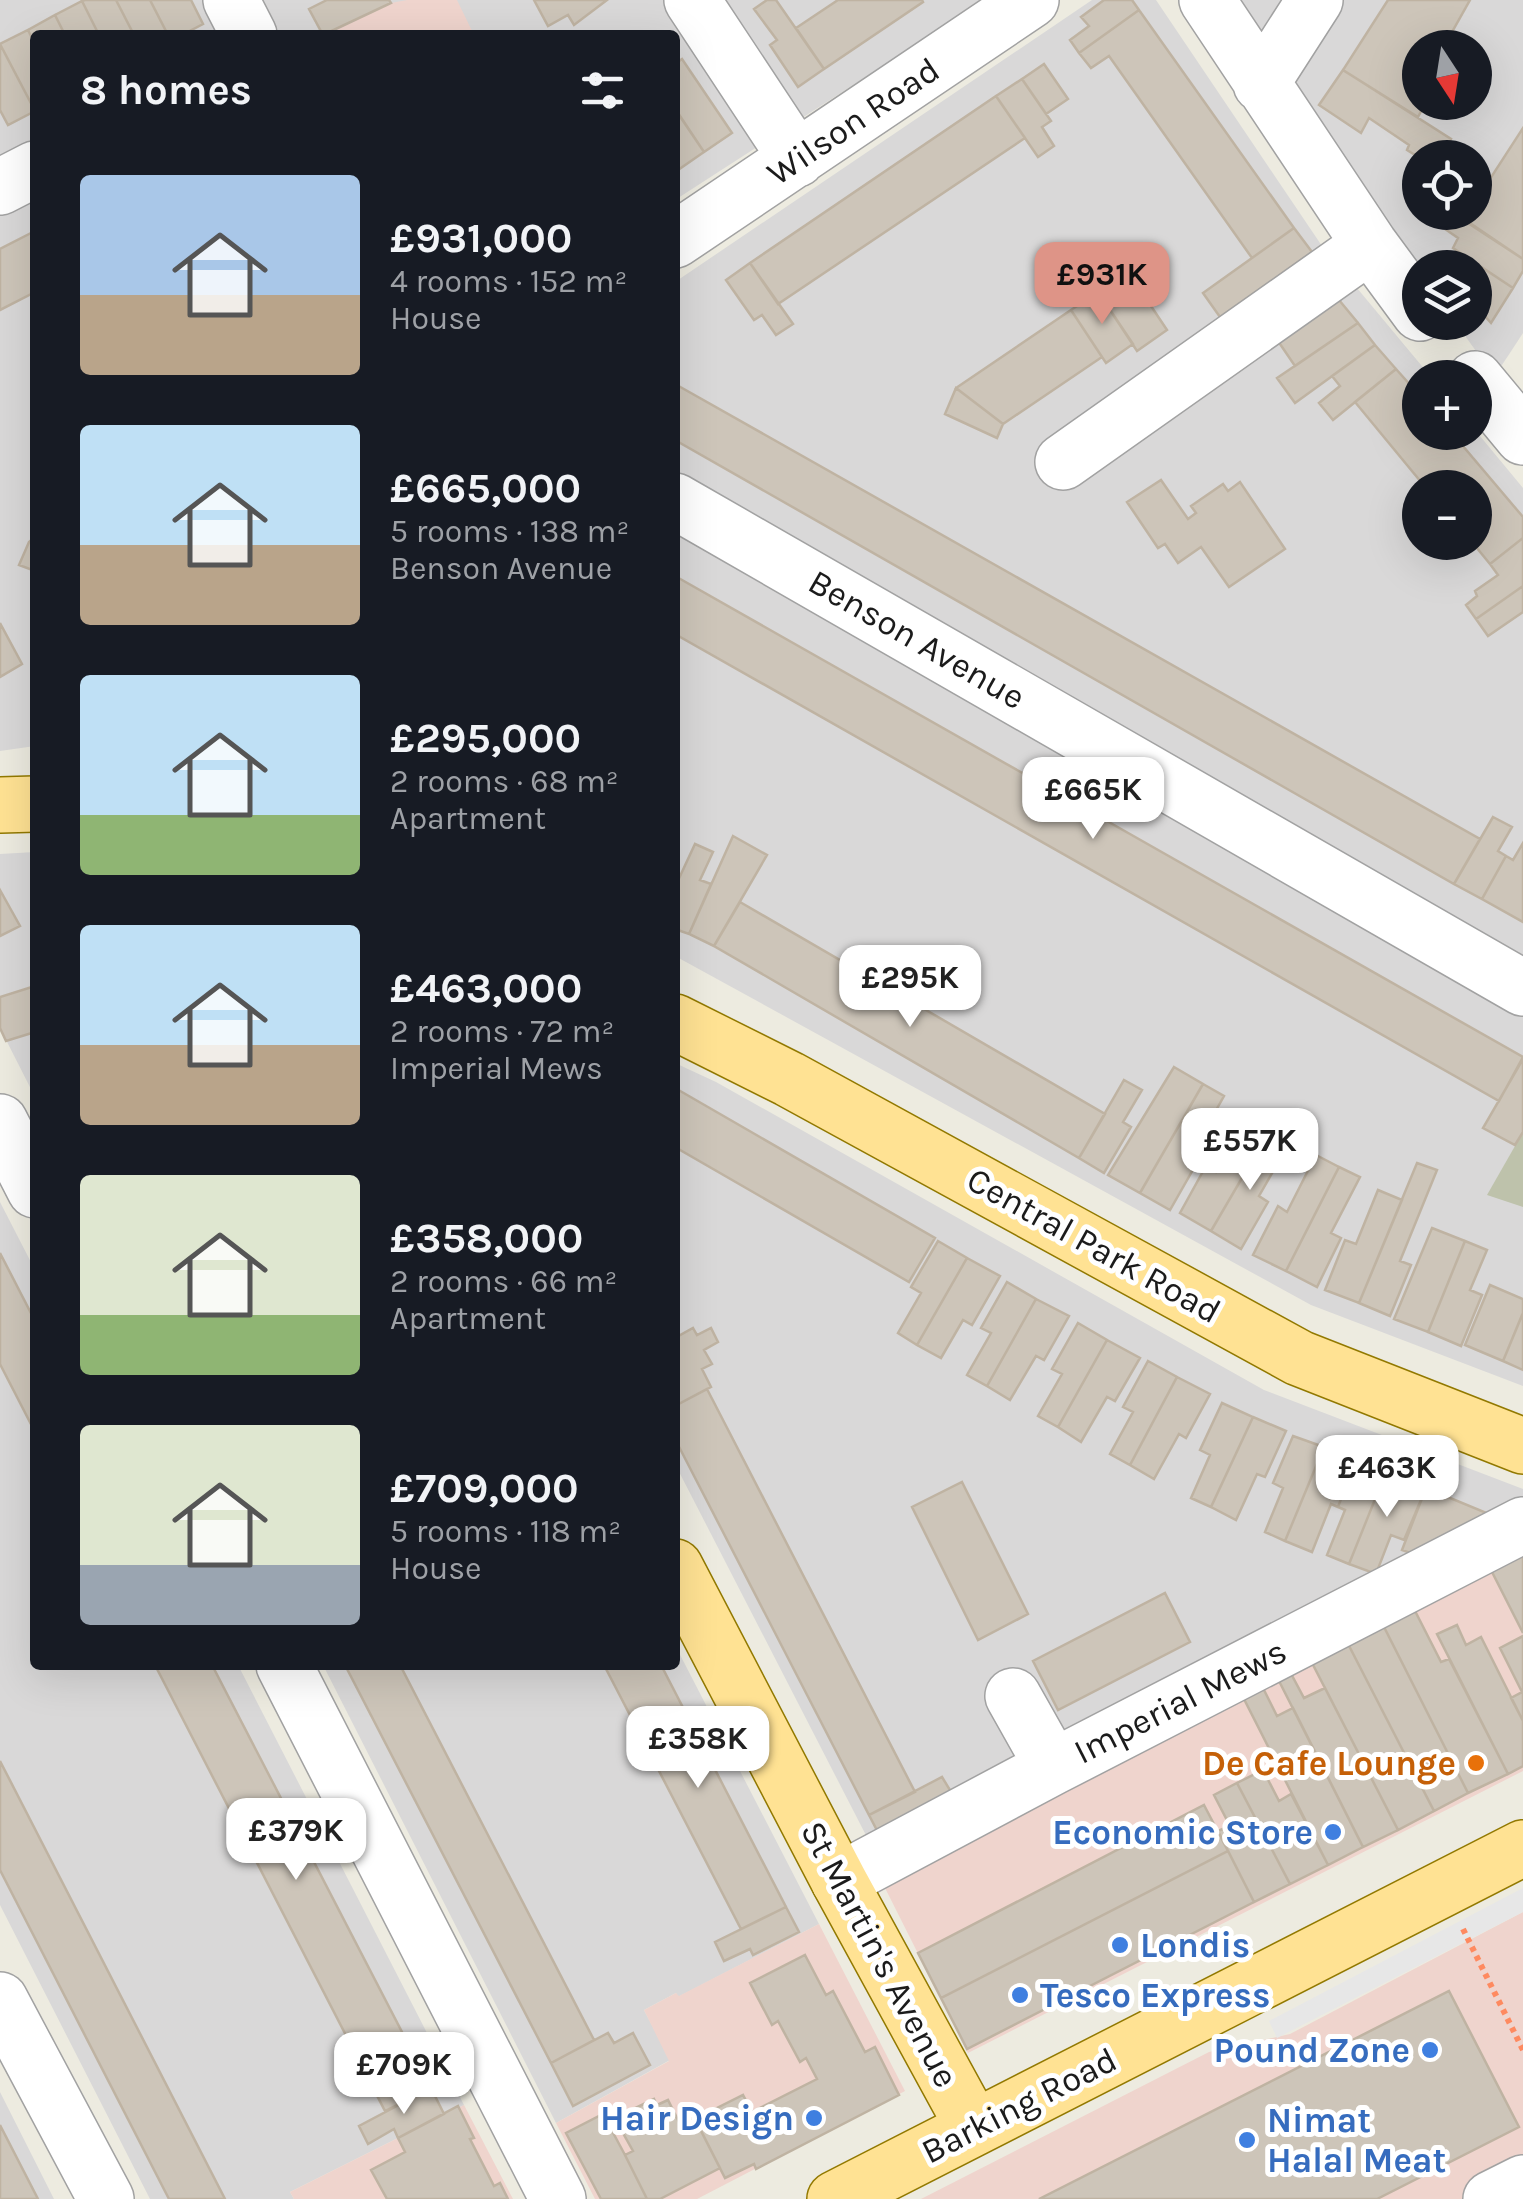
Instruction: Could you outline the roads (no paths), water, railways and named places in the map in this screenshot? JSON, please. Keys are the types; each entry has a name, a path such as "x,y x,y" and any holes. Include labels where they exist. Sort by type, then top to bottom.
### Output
{"main road":[{"path":"0,804 30,804"},
{"name":"Central Park Road","path":"680,1025 788,1079 1300,1358 1523,1446"},
{"name":"St Martin's Avenue","path":"680,1577 839,1882 974,2128"},
{"name":"Barking Road","path":"835,2199 1523,1848"}],"street":[{"path":"231,0 246,30"},
{"path":"692,0 797,159"},
{"name":"Wilson Road","path":"680,237 1031,0"},
{"path":"1207,0 1402,289"},
{"path":"1261,84 1315,0"},
{"path":"0,187 30,172"},
{"path":"1063,462 1370,245"},
{"path":"1445,340 1499,396"},
{"name":"Benson Avenue","path":"680,504 1523,988"},
{"path":"0,1122 30,1180"},
{"name":"Imperial Mews","path":"839,1882 1523,1525"},
{"path":"287,1670 558,2199"},
{"path":"1013,1696 1053,1767"},
{"path":"0,2000 106,2199"},
{"path":"1490,2199 1523,2183"}],"place":[{"name":"De Cafe Lounge","path":"1476,1763"},
{"name":"Economic Store","path":"1333,1832"},
{"name":"Londis","path":"1120,1945"},
{"name":"Tesco Express","path":"1020,1995"},
{"name":"Pound Zone","path":"1430,2050"},
{"name":"Hair Design","path":"814,2118"},
{"name":"Nimat Halal Meat","path":"1247,2140"}]}
